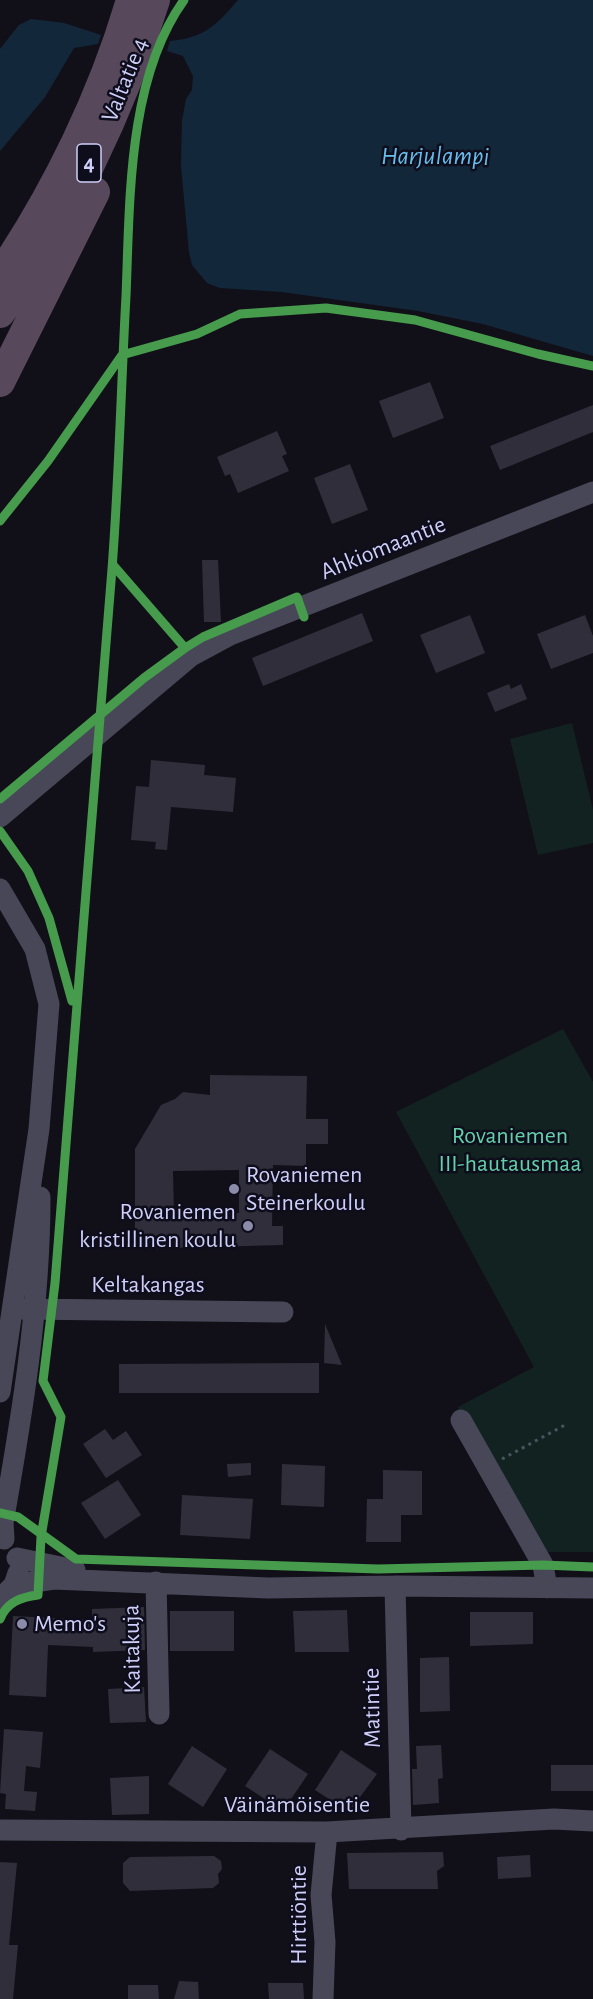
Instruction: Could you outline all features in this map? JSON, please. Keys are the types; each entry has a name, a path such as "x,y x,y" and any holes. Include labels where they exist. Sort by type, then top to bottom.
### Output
{"highway":[{"name":"Valtatie 4","path":"0,275 43,203 79,134 107,70 131,0"},
{"name":"Valtatie 4","path":"0,313 18,289 71,199 130,72 155,0"},
{"path":"0,382 82,222 112,152 130,72"}],"street":[{"name":"Ahkiomaantie","path":"0,817 191,656 230,635 593,492"},
{"path":"0,889 35,949 49,1004 39,1129 0,1392"},
{"path":"7,1592 18,1576 17,1558 2,1538 3,1522 35,1310 40,1258 39,1129"},
{"name":"Keltakangas","path":"13,1308 283,1312"},
{"path":"461,1420 543,1565 548,1588"},
{"path":"17,1558 156,1582"},
{"path":"7,1592 54,1580 156,1582 268,1588 396,1586 593,1588"},
{"name":"Kaitakuja","path":"156,1582 159,1714"},
{"name":"Matintie","path":"396,1586 401,1830"},
{"name":"Väinämöisentie","path":"0,1830 327,1832 401,1830 554,1819 593,1821"},
{"name":"Hirttiöntie","path":"323,1999 325,1942 321,1895 327,1832"}],"path":[{"path":"488,1467 565,1425"}],"green space":[{"path":"572,723 593,810 593,843 538,855 510,739"},
{"name":"Rovaniemen III-hautausmaa","path":"563,1029 593,1082 593,1552 537,1552 458,1407 534,1367 396,1112"}],"water":[{"name":"Harjulampi","path":"238,0 593,0 593,356 483,324 418,311 282,292 220,288 207,283 192,265 189,252 181,166 182,121 186,99 192,90 193,76 183,56 167,51 170,41 192,37 209,29"},
{"path":"31,19 64,23 101,35 98,44 74,48 45,97 0,151 0,49 19,25"}],"building":[{"path":"430,382 444,418 393,438 379,401"},
{"path":"593,405 593,432 500,470 490,446"},
{"path":"277,431 287,454 282,456 289,471 238,493 230,474 225,476 217,457"},
{"path":"350,464 368,510 332,524 314,478"},
{"path":"202,560 218,560 221,622 204,622"},
{"path":"362,613 373,641 263,686 252,658"},
{"path":"470,615 485,653 436,673 420,635"},
{"path":"585,615 593,636 593,653 551,669 537,634"},
{"path":"509,684 511,689 521,684 527,699 495,712 487,693"},
{"path":"151,760 205,765 204,775 236,778 233,812 171,807 167,850 155,849 156,842 131,840 136,786 149,787"},
{"path":"210,1075 307,1076 306,1119 328,1119 328,1144 306,1144 306,1166 273,1165 272,1226 283,1226 283,1245 135,1249 135,1149 161,1105 175,1099 183,1092 210,1095","holes":["239,1170 239,1213 174,1215 173,1171"]},
{"path":"325,1324 342,1365 324,1363"},
{"path":"319,1363 319,1393 119,1393 119,1364"},
{"path":"105,1429 113,1440 126,1431 142,1455 106,1478 83,1444"},
{"path":"251,1463 251,1475 228,1477 227,1464"},
{"path":"282,1464 325,1466 324,1507 281,1505"},
{"path":"383,1470 422,1471 422,1515 401,1515 401,1542 366,1542 367,1499 383,1499"},
{"path":"118,1480 141,1515 105,1539 81,1503"},
{"path":"182,1495 253,1499 250,1539 180,1535"},
{"path":"144,1607 145,1650 93,1652 93,1647 48,1645 46,1697 9,1695 13,1616 92,1620 92,1609"},
{"path":"347,1610 349,1652 295,1652 293,1611"},
{"path":"170,1611 234,1611 234,1651 170,1651"},
{"path":"470,1612 533,1612 533,1644 470,1646"},
{"path":"449,1657 450,1711 420,1712 420,1658"},
{"path":"144,1687 146,1722 110,1723 108,1689"},
{"path":"4,1729 43,1732 40,1768 26,1766 24,1791 37,1792 35,1811 5,1809 6,1794 0,1793"},
{"path":"441,1745 443,1778 438,1779 439,1803 413,1805 412,1769 417,1769 416,1746"},
{"path":"192,1746 227,1769 203,1807 168,1784"},
{"path":"270,1749 308,1774 283,1811 245,1786"},
{"path":"341,1750 377,1774 349,1812 315,1790"},
{"path":"551,1765 593,1765 593,1791 551,1791"},
{"path":"149,1776 149,1814 112,1815 110,1778"},
{"path":"443,1852 444,1866 437,1871 438,1889 349,1889 347,1853"},
{"path":"530,1855 531,1877 498,1879 497,1857"},
{"path":"214,1856 221,1861 222,1869 218,1874 219,1883 213,1888 130,1891 123,1883 123,1863 130,1857"},
{"path":"0,1862 17,1863 9,1945 18,1945 13,1999 0,1999"},
{"path":"179,1981 198,1982 199,1999 174,1999"},
{"path":"268,1983 303,1983 304,1999 269,1999"},
{"path":"128,1985 158,1985 159,1999 128,1999"}],"cycle path":[{"path":"0,1619 6,1608 15,1601 38,1595 41,1537 61,1417 43,1381 55,1283 112,569 131,182 135,142 151,66 165,32 184,0"},
{"path":"0,521 48,461 122,355 197,334 240,314 326,308 415,320 538,354 593,366"},
{"path":"113,565 185,648"},
{"path":"0,799 144,678 203,637 297,597 304,617"},
{"path":"0,831 28,871 49,918 72,1001"},
{"path":"0,1513 18,1517 76,1559 378,1569 543,1565 593,1567"}],"place":[{"name":"Rovaniemen Steinerkoulu","path":"234,1189"},
{"name":"Rovaniemen kristillinen koulu","path":"248,1226"},
{"name":"Memo's","path":"22,1624"}]}
